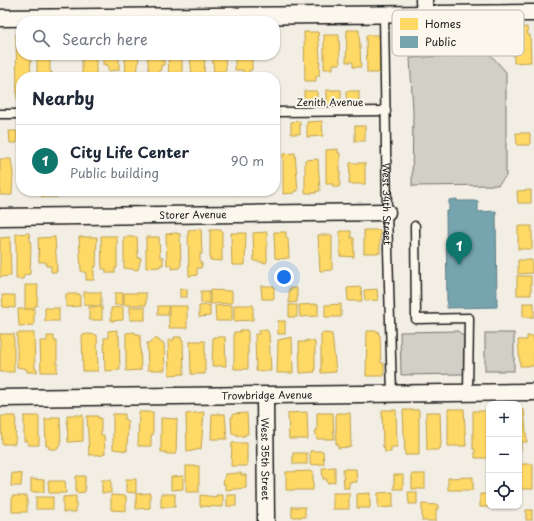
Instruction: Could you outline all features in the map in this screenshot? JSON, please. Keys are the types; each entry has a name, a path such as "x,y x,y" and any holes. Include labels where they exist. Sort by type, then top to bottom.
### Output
{"street":[{"path":"407,10 424,7 479,10"},
{"path":"524,12 534,13"},
{"path":"192,16 384,14 392,13"},
{"path":"0,18 16,18"},
{"name":"Storer Avenue","path":"0,217 386,212"},
{"name":"Trowbridge Avenue","path":"0,398 392,395 534,392"},
{"name":"West 35th Street","path":"265,396 266,521"}],"lane":[{"name":"West 34th Street","path":"384,14 386,212 392,395"},
{"name":"Zenith Avenue","path":"280,112 386,111"},
{"path":"0,114 16,114"},
{"path":"415,226 416,319 469,318 468,393"}],"shaded area":[{"path":"442,56 492,56 506,72 506,176 498,185 412,186 413,111 410,58"},
{"path":"458,331 464,337 464,374 401,375 400,332"},
{"path":"485,333 514,333 514,371 485,371"}],"building: Homes":[{"path":"524,27 527,27 528,35 530,35 531,62 514,63 514,56 524,56"},
{"path":"347,30 359,30 361,67 353,67 353,62 346,62"},
{"path":"304,32 318,32 320,58 319,76 316,76 316,81 305,81"},
{"path":"324,35 339,35 340,64 333,64 333,69 324,69"},
{"path":"366,35 380,35 381,73 367,73"},
{"path":"16,60 31,60 30,72 17,72"},
{"path":"37,60 50,60 50,72 37,72"},
{"path":"82,60 96,60 96,72 82,72"},
{"path":"103,60 119,60 119,70 108,71 108,65 103,65"},
{"path":"125,60 139,60 137,72 126,72"},
{"path":"148,60 164,60 164,65 161,65 161,70 159,70 159,72 149,72"},
{"path":"168,60 182,60 182,72 169,72"},
{"path":"190,60 205,60 204,72 192,72"},
{"path":"213,60 225,60 226,71 214,72"},
{"path":"235,60 252,60 252,70 249,70 249,72 235,70"},
{"path":"327,90 341,90 341,105 327,105"},
{"path":"304,91 317,91 317,106 304,106"},
{"path":"346,91 359,91 359,104 347,104"},
{"path":"300,121 300,134 291,134 291,122"},
{"path":"322,121 323,136 307,137 307,122"},
{"path":"355,126 365,126 365,141 355,141"},
{"path":"9,131 16,131 16,143 10,143"},
{"path":"516,133 530,133 530,145 517,145"},
{"path":"338,149 338,153 340,153 340,184 339,187 333,187 333,184 326,184 326,150"},
{"path":"295,153 298,191 283,194 283,154"},
{"path":"0,159 11,159 13,174 12,195 0,195"},
{"path":"318,159 320,191 316,191 316,193 305,193 305,160"},
{"path":"350,163 365,163 365,184 349,184"},
{"path":"531,190 531,203 518,203 517,191"},
{"path":"42,196 57,196 57,197"},
{"path":"518,226 532,226 532,249 518,249"},
{"path":"201,229 202,254 200,254 200,263 202,263 202,265 201,268 197,268 197,275 189,276 188,230"},
{"path":"210,230 222,230 222,261 210,260"},
{"path":"364,230 380,230 380,253 364,253"},
{"path":"340,231 351,231 351,238 354,238 354,257 340,256"},
{"path":"267,232 267,261 266,263 254,261 253,233"},
{"path":"274,232 286,232 286,238 288,238 289,258 275,258"},
{"path":"29,233 31,246 30,274 24,275 23,279 16,279 16,234"},
{"path":"231,233 246,233 245,265 232,265"},
{"path":"166,234 180,234 181,265 179,268 172,269 172,265 167,265"},
{"path":"318,235 332,235 332,270 320,271"},
{"path":"101,236 117,236 117,268 115,268 115,273 106,273 106,269 102,269"},
{"path":"10,237 11,276 0,277 0,238"},
{"path":"55,237 57,272 51,272 51,266 46,266 46,262 39,262 38,238"},
{"path":"79,237 97,237 94,280 86,280 86,273 81,271"},
{"path":"124,237 137,237 138,258 141,258 138,270 124,268"},
{"path":"146,237 159,237 160,257 163,257 163,265 160,265 160,267 146,268"},
{"path":"518,260 532,260 532,273 518,274"},
{"path":"517,276 531,276 531,295 517,295"},
{"path":"25,285 38,285 37,306 34,306 34,309 25,309"},
{"path":"261,286 274,286 274,299 262,299"},
{"path":"361,287 362,301 348,301 347,288"},
{"path":"289,288 297,288 297,302 289,303"},
{"path":"180,289 187,289 187,297 180,297"},
{"path":"377,289 378,300 365,301 364,290"},
{"path":"210,290 232,291 232,303 210,304"},
{"path":"201,291 209,291 209,303 201,303"},
{"path":"84,292 101,292 101,306 84,305"},
{"path":"115,293 123,293 123,305 115,305"},
{"path":"124,293 146,293 146,305 124,305"},
{"path":"66,294 80,294 80,306 66,307"},
{"path":"2,295 15,295 15,308 3,307"},
{"path":"523,303 534,303 534,317 523,317"},
{"path":"318,304 318,316 300,317 299,305"},
{"path":"341,304 341,317 325,317 325,305"},
{"path":"210,305 210,316 199,317 199,306"},
{"path":"232,305 232,321 216,321 215,306"},
{"path":"234,305 253,305 253,320 234,321"},
{"path":"289,305 297,305 297,317 289,317"},
{"path":"158,306 168,306 168,315 158,315"},
{"path":"169,306 187,306 187,328 169,328"},
{"path":"89,307 102,307 102,320 89,320"},
{"path":"123,307 123,320 111,321 111,308"},
{"path":"130,307 145,307 145,320 130,320"},
{"path":"45,308 59,308 59,321 45,321"},
{"path":"18,309 34,309 34,325 19,326"},
{"path":"278,321 285,321 285,334 278,334"},
{"path":"117,330 117,335 119,335 120,370 105,371 104,338 108,338 108,331"},
{"path":"240,330 247,330 248,332 248,369 234,369 234,332 240,332"},
{"path":"259,330 267,330 269,334 271,371 256,371 255,334 259,334"},
{"path":"367,331 378,331 380,335 381,363 384,363 384,376 366,376"},
{"path":"135,332 135,334 140,334 141,370 126,371 126,333"},
{"path":"17,333 34,333 35,369 37,369 37,372 27,372 27,369 17,367"},
{"path":"0,334 14,334 14,372 0,372"},
{"path":"321,334 332,334 336,372 321,373"},
{"path":"82,335 97,335 98,371 83,371"},
{"path":"47,336 54,336 54,341 57,341 57,372 41,372 40,341 47,341"},
{"path":"527,336 534,336 534,366 520,366 518,340 527,340"},
{"path":"174,337 181,337 181,340 183,340 184,374 169,375 168,340 174,340"},
{"path":"213,337 225,337 226,366 212,366"},
{"path":"292,337 293,373 277,373 278,340"},
{"path":"153,339 158,339 161,343 164,343 165,370 148,370 147,343 150,343"},
{"path":"306,340 315,342 315,372 300,373 299,342 306,342"},
{"path":"190,341 205,341 205,374 191,374"},
{"path":"448,409 464,409 466,446 448,446"},
{"path":"382,410 396,410 397,447 391,447 391,452 385,452 383,447"},
{"path":"403,410 419,410 419,455 405,455"},
{"path":"522,410 524,410 527,442 522,442"},
{"path":"473,411 486,411 486,458 475,458 475,449 473,449"},
{"path":"139,412 153,412 153,435 151,435 151,446 138,446"},
{"path":"204,412 201,449 187,452 186,414"},
{"path":"307,412 308,439 289,439 288,413"},
{"path":"426,412 440,412 441,444 440,449 437,450 427,450"},
{"path":"247,413 248,434 245,434 245,436 238,436 237,434 232,434 231,417 233,417 233,414"},
{"path":"317,413 333,413 334,439 317,439 315,431 317,431"},
{"path":"336,413 350,413 351,447 338,448 338,444 336,444"},
{"path":"113,414 125,414 125,420 128,421 127,451 113,449"},
{"path":"212,414 225,414 227,439 211,439"},
{"path":"67,415 83,415 83,441 68,442"},
{"path":"1,416 16,416 15,444 2,444"},
{"path":"24,416 39,416 39,445 28,445 28,441 24,441"},
{"path":"87,416 98,416 98,418 101,418 101,435 104,435 105,453 101,456 89,455"},
{"path":"52,417 60,417 61,446 58,446 58,449 49,449 49,446 46,446 45,419 52,419"},
{"path":"161,418 177,419 176,454 166,454 166,452 161,452"},
{"path":"232,443 247,443 247,466 231,466"},
{"path":"310,451 323,451 324,464 310,465"},
{"path":"293,453 307,453 307,464 293,464"},
{"path":"522,464 533,464 533,489 522,489"},
{"path":"186,466 199,466 199,492 186,492"},
{"path":"335,467 335,482 327,483 327,479 323,479 322,468"},
{"path":"343,469 356,469 357,482 349,482 349,488 344,488"},
{"path":"313,471 313,490 286,490 286,472"},
{"path":"12,473 22,474 21,486 11,486"},
{"path":"241,473 241,475 246,475 246,488 225,490 225,484 223,484 225,474"},
{"path":"412,474 425,474 425,489 412,489"},
{"path":"394,475 403,475 403,489 394,489"},
{"path":"76,476 85,476 85,492 76,493"},
{"path":"183,476 183,489 171,490 171,477"},
{"path":"473,477 473,490 448,490 448,478"},
{"path":"31,479 44,480 44,492 31,492"},
{"path":"126,479 136,479 136,493 126,492"},
{"path":"102,480 111,480 111,493 102,493"},
{"path":"48,481 65,481 66,493 49,493"},
{"path":"393,492 393,507 378,508 378,493"},
{"path":"408,492 417,492 417,504 409,504"},
{"path":"150,493 150,508 136,509 136,494"},
{"path":"333,493 349,493 349,509 333,509"},
{"path":"370,493 370,508 357,508 357,494"},
{"path":"161,494 175,494 175,507 161,507"},
{"path":"480,494 486,494 486,507 480,507"},
{"path":"111,495 126,496 126,511 111,510"},
{"path":"200,495 216,497 216,495 223,495 223,507 200,506"},
{"path":"227,495 236,495 236,506 227,506"},
{"path":"12,496 27,496 27,512 12,512"},
{"path":"76,496 76,512 63,512 63,497"},
{"path":"36,497 53,497 53,509 36,509"},
{"path":"422,504 438,505 438,509 436,509 436,521 422,521"},
{"path":"292,507 305,507 305,517 292,517"},
{"path":"526,510 532,510 532,520 526,520"}],"building: Public":[{"path":"457,199 457,201 478,201 478,212 496,211 497,307 447,308 446,211 449,211 449,200"}],"place":[{"name":"City Life Center","path":"459,265"}]}
